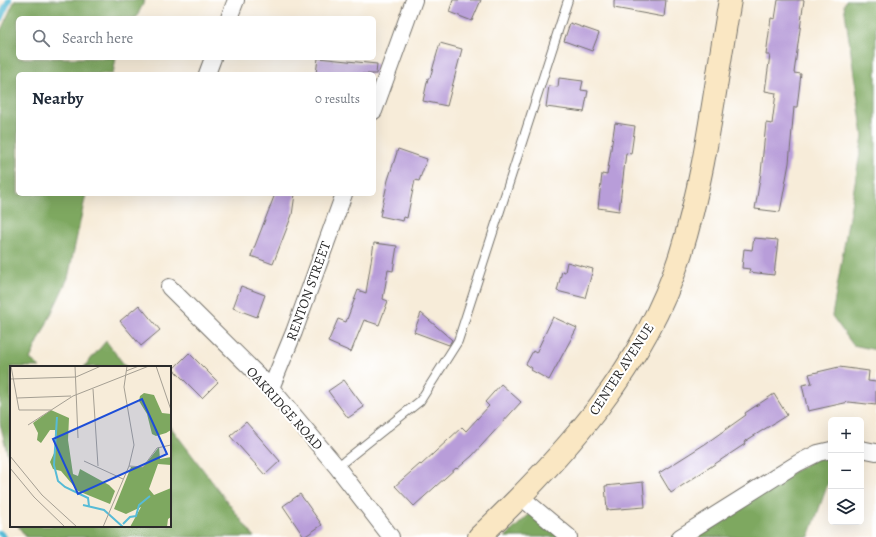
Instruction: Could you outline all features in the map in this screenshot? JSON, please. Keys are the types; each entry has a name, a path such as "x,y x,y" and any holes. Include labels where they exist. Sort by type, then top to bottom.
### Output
{"street":[{"path":"230,16 236,0"},
{"path":"376,105 414,0"},
{"name":"CENTER AVENUE","path":"479,537 521,497 602,403 641,344 656,315 680,256 697,189 730,0"},
{"path":"207,72 212,60"},
{"name":"RENTON STREET","path":"271,388 294,332 343,196"},
{"name":"OAKRIDGE ROAD","path":"169,287 271,388 337,467 391,537"},
{"path":"864,450 876,452"},
{"path":"680,537 798,463 818,453 828,451"},
{"path":"521,497 569,537"}],"lane":[{"path":"337,467 420,401 458,341 568,0"}],"green space":[{"path":"15,0 145,0 137,16 16,16 16,60 116,60 113,72 16,72 16,196 86,196 68,278 30,359 39,366 10,366 10,465 0,423 0,32"},
{"path":"846,0 876,0 876,350 853,345 832,316 863,136 844,5"},
{"path":"106,341 125,366 85,366"},
{"path":"171,427 254,537 26,537 19,527 171,527"},
{"path":"828,452 828,483 809,537 680,537"},
{"path":"535,509 569,537 505,537"}],"building":[{"path":"453,0 481,0 472,21 449,12"},
{"path":"614,0 666,0 664,17 614,8"},
{"path":"778,0 804,0 794,73 801,74 797,107 794,107 789,163 780,212 755,209 761,173 766,123 772,124 776,93 765,91 770,55 766,55 771,18 775,19"},
{"path":"570,23 599,33 592,51 564,41"},
{"path":"440,43 462,49 447,106 423,101 428,78 430,78"},
{"path":"318,60 338,60 377,64 376,74 376,72 316,72"},
{"path":"559,78 583,81 581,90 588,91 584,112 546,107 549,86 558,87"},
{"path":"615,123 635,126 631,154 626,153 619,211 598,208 602,174 607,175"},
{"path":"398,149 427,159 419,181 415,180 407,218 404,217 403,221 380,216 388,180"},
{"path":"274,196 295,196 292,215 273,264 251,256"},
{"path":"754,238 778,240 774,275 749,272 750,269 742,268 744,249 752,250"},
{"path":"374,243 397,246 393,271 388,270 383,299 388,301 379,325 364,320 351,352 328,342 338,319 346,322 358,290 366,293"},
{"path":"567,262 593,269 585,298 557,291 562,271 565,272"},
{"path":"241,286 265,295 257,317 233,308"},
{"path":"139,305 160,330 141,346 120,321"},
{"path":"421,313 452,340 449,345 414,332"},
{"path":"553,317 577,328 549,380 531,370 532,368 526,364 533,351 536,353"},
{"path":"189,353 218,382 202,398 173,369"},
{"path":"839,367 869,371 868,381 876,382 876,405 849,402 808,411 802,385 812,383 809,374"},
{"path":"344,380 364,407 348,418 328,391"},
{"path":"501,384 521,402 472,456 457,469 456,468 414,506 395,486 420,464 421,465 462,427 466,431 489,406 485,402"},
{"path":"774,394 787,415 744,442 745,444 671,493 659,473 705,444 746,415 745,413"},
{"path":"246,422 280,461 265,475 230,436"},
{"path":"643,482 645,507 607,510 605,486"},
{"path":"300,494 322,525 304,537 283,506"}],"waterway":[{"path":"0,19 9,0"},
{"path":"0,533 4,537"}]}
